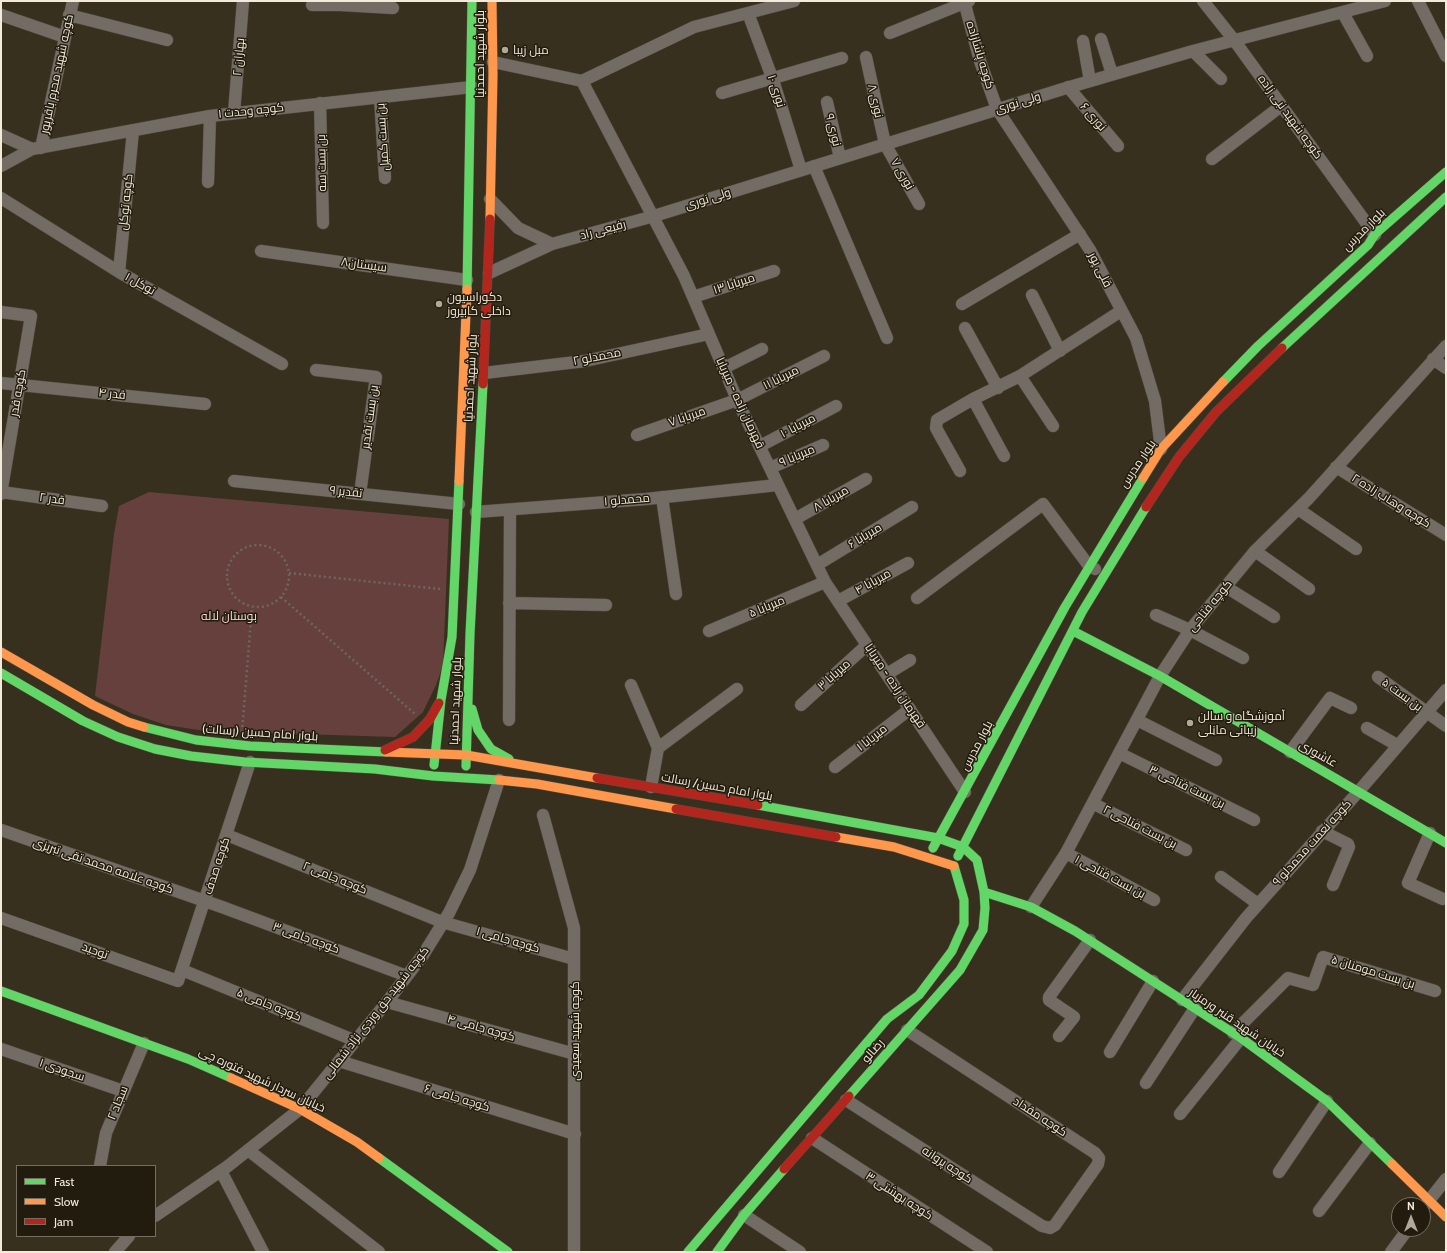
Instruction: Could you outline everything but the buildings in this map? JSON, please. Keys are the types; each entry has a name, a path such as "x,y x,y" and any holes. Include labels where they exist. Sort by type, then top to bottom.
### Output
{"main road":[{"name":"بلوار شهید احمدنیا","path":"433,776 441,700 452,637 459,504 472,87 472,1"},
{"name":"بلوار شهید احمدنیا","path":"466,778 470,634 489,272 492,1"},
{"name":"بلوار مدرس","path":"929,857 938,838 965,792 1089,566 1161,448 1204,401 1258,346 1368,245 1375,235 1446,172"},
{"path":"1,672 84,721 118,737 155,749 191,756 250,762 375,769 433,776 537,784 894,847 954,866 1073,631 1137,520 1179,457 1216,412 1272,358 1446,197"},
{"name":"عاشوری","path":"1073,631 1160,676 1446,843"},
{"name":"بلوار امام حسین (رسالت)","path":"1,652 93,705 128,722 160,732 196,740 241,745 466,755"},
{"path":"469,699 478,730 491,749 516,763"},
{"path":"381,751 413,738 426,723 441,700"},
{"name":"بلوار امام حسین/ رسالت","path":"466,755 938,838 963,847"},
{"name":"رضالو","path":"717,1252 744,1215 960,970 983,930 985,908 984,892 977,860 963,847"},
{"name":"رضالو","path":"688,1252 886,1019 919,995 952,951 964,924 964,900 954,866"},
{"name":"خیابان شهید قنبر ورمزیار","path":"984,892 1031,907 1090,940 1237,1035 1327,1101 1370,1143 1420,1197"},
{"name":"خیابان سردار شهید فتوره چی","path":"1,991 188,1059 300,1109 357,1142 508,1252"},
{"name":"خیابان شهید قنبر ورمزیار","path":"1431,1207 1446,1217"}],"street":[{"name":"کوچه شهید محرم باقرپور","path":"37,149 73,1"},
{"name":"بهاران ۲","path":"234,113 243,1"},
{"path":"492,62 582,80 694,27 794,1"},
{"path":"890,33 966,1"},
{"name":"کوچه پاشازاده","path":"966,1 980,61 997,109"},
{"name":"کوچه شهید نبی زاده","path":"1203,1 1234,40 1375,235"},
{"name":"ولی نوری","path":"654,216 1112,74 1234,40 1385,1"},
{"path":"1418,1 1446,56"},
{"path":"312,5 340,3 393,8"},
{"name":"نوری ۱۰","path":"748,13 773,80 801,170"},
{"path":"1343,13 1367,56"},
{"path":"1,15 65,37"},
{"path":"69,15 167,40"},
{"path":"1101,39 1112,74"},
{"path":"1084,41 1090,81"},
{"path":"1193,51 1220,80"},
{"name":"نوری ۸","path":"866,57 885,144"},
{"path":"722,93 773,80 842,58"},
{"name":"قهرمان زاده - میربابا","path":"582,80 654,216 693,297 738,400 826,582 965,792"},
{"name":"کوچه وحدت ۱","path":"1,166 37,149 210,116 472,87"},
{"name":"نوری ۶","path":"1068,87 1118,146"},
{"name":"بن بست کمیل","path":"380,97 385,178"},
{"name":"نوری ۹","path":"826,102 840,158"},
{"name":"بن بست سه","path":"320,103 323,223"},
{"path":"1212,159 1281,106"},
{"name":"قلی پور","path":"997,109 1090,250 1136,338 1155,401 1161,448"},
{"path":"208,182 210,116"},
{"name":"کوچه توکل","path":"120,272 133,131"},
{"path":"1,135 37,149"},
{"name":"نوری ۷","path":"885,144 919,204"},
{"path":"814,166 886,338"},
{"name":"توکل ۱","path":"1,198 120,272 282,364"},
{"path":"490,199 518,228 552,244"},
{"name":"رفیعی راد","path":"489,272 552,244 654,216"},
{"path":"962,304 1080,234"},
{"name":"سیستان۸","path":"261,251 467,280"},
{"name":"میربابا ۱۳","path":"693,297 774,271"},
{"path":"1032,295 1060,351"},
{"path":"960,471 936,428 937,420 973,398 998,388 1020,376 1121,310"},
{"name":"کوچه قدر","path":"1,312 31,316 1,492"},
{"path":"965,328 998,388"},
{"name":"محمدلو ۲","path":"484,373 585,361 709,334"},
{"name":"کوچه فتاحی","path":"1031,907 1066,854 1094,804 1160,676 1190,630 1255,551 1298,509 1446,346"},
{"path":"724,368 762,349"},
{"name":"میربابا ۱۱","path":"738,400 824,356"},
{"path":"1433,359 1446,368"},
{"name":"بن بست تقدیر","path":"316,370 376,377 360,494"},
{"path":"1020,376 1053,426"},
{"name":"قدر ۴","path":"1,383 205,404"},
{"path":"973,398 1004,456"},
{"name":"میربابا ۷","path":"637,435 738,400"},
{"name":"میربابا ۱۰","path":"760,446 836,406"},
{"name":"میربابا ۹","path":"770,468 823,445"},
{"name":"کوچه وهاب زاده ۲","path":"1336,467 1446,535"},
{"name":"میربابا ۸","path":"795,519 866,479"},
{"name":"۹ تقدیر","path":"234,481 459,504"},
{"name":"محمدلو ۱","path":"476,512 662,498 778,485"},
{"name":"قدر ۲","path":"1,492 102,506"},
{"path":"662,498 676,594"},
{"path":"917,598 1043,504 1089,566 1104,575"},
{"name":"میربابا ۶","path":"817,564 912,507"},
{"path":"1298,509 1356,549"},
{"path":"508,720 510,510"},
{"path":"1255,551 1309,589"},
{"name":"میربابا ۴","path":"838,601 908,563"},
{"name":"میربابا ۵","path":"709,631 826,582"},
{"path":"1226,587 1274,617"},
{"path":"509,603 606,605"},
{"path":"1156,615 1190,630 1243,658"},
{"name":"میربابا ۳","path":"801,705 867,645"},
{"path":"887,674 910,660"},
{"name":"۵ بن بست","path":"1378,677 1446,726"},
{"path":"631,685 658,748 651,787"},
{"path":"658,748 737,689"},
{"name":"کوچه نعمت محمدلو ۹","path":"1182,1000 1258,904 1359,791 1397,745 1446,690"},
{"path":"1290,752 1330,698 1351,708"},
{"name":"میربابا ۱","path":"835,767 910,709"},
{"path":"1137,720 1216,760"},
{"path":"1367,728 1397,745"},
{"name":"بن بست فتاحی ۳","path":"1120,753 1254,820"},
{"name":"کوچه صدف","path":"182,970 250,762"},
{"name":"کوچه شهید حق وردی نژاد شمالی","path":"156,1215 221,1171 300,1109 387,1002 423,955 442,922 449,913 470,870 499,780"},
{"name":"بن بست فتاحی ۲","path":"1094,804 1186,850"},
{"name":"کوچه شهید سعیدی","path":"543,815 574,928 574,1252"},
{"name":"کوچه علامه محمد تقی تبریزی","path":"1,830 205,901"},
{"path":"1322,831 1348,844 1349,847 1333,885"},
{"path":"1430,833 1408,883 1443,899"},
{"name":"کوچه جامی ۲","path":"227,835 442,922"},
{"name":"بن بست فتاحی ۱","path":"1066,854 1154,900"},
{"path":"1221,877 1258,904"},
{"name":"کوچه جامی ۳","path":"205,901 407,976"},
{"name":"توحید","path":"1,918 178,981 182,970"},
{"name":"کوچه جامی ۱","path":"442,922 574,959"},
{"path":"1059,1036 1074,1017 1050,1000 1049,997 1090,940"},
{"name":"۵ بن بست مومنان","path":"1237,1035 1288,978 1313,985 1323,957 1435,992"},
{"name":"کوچه جامی ۵","path":"182,970 356,1041"},
{"path":"1110,1052 1153,981"},
{"name":"کوچه جامی ۴","path":"387,1002 575,1054"},
{"path":"1146,1083 1195,1008"},
{"name":"کوچه مقداد","path":"907,1030 1095,1153 1099,1158 1098,1164 1055,1225 1050,1228"},
{"path":"1180,1114 1237,1035"},
{"name":"سجاد ۲","path":"100,1165 106,1133 144,1043"},
{"name":"سجودی ۱","path":"1,1049 123,1091"},
{"name":"کوچه جامی ۶","path":"339,1061 574,1134"},
{"name":"کوچه پروانه","path":"846,1100 1042,1226 1050,1228"},
{"path":"1279,1172 1327,1101"},
{"name":"کوچه بهشتی ۳","path":"812,1138 987,1252"},
{"path":"1319,1210 1370,1143"},
{"path":"248,1150 379,1252"},
{"path":"221,1171 263,1252"},
{"path":"1431,1198 1446,1179"},
{"path":"744,1215 800,1252"},
{"path":"119,1250 128,1237"},
{"path":"1391,1252 1402,1237"}],"path":[{"path":"252,545 262,545 272,548 284,558 289,573 289,583 281,598 269,606 252,607 240,602 232,594 226,575 229,564 234,556 242,549 252,545"},
{"path":"289,573 454,590"},
{"path":"281,598 426,723"},
{"path":"241,745 252,607"}],"green space":[{"name":"بوستان لاله","path":"149,492 449,519 443,665 436,685 423,712 395,737 205,731 166,725 133,714 95,696 114,534 119,506"}],"traffic: fast":[{"path":"467,289 472,1"},
{"path":"1223,382 1258,346 1368,245 1375,234 1446,172"},
{"path":"1282,348 1446,197"},
{"path":"466,766 470,634 483,384"},
{"path":"933,848 1065,607 1143,478"},
{"path":"434,765 441,700 452,637 459,481"},
{"path":"958,856 1082,612 1146,507"},
{"path":"1073,631 1160,676 1446,843"},
{"path":"1,673 83,721 118,737 155,749 191,756 245,762 375,769 433,776 499,780"},
{"path":"472,709 478,730 491,749 509,759"},
{"path":"144,727 196,740 250,746 386,752"},
{"path":"758,805 938,838 963,847 977,860 984,892 985,908 983,930 960,970 849,1096"},
{"path":"688,1252 887,1019 919,995 952,951 964,924 964,900 954,866"},
{"path":"984,892 1031,907 1075,931 1241,1038 1327,1101 1392,1164"},
{"path":"1,991 188,1059 231,1078"},
{"path":"379,1158 508,1252"},
{"path":"717,1252 744,1215 784,1169"}],"traffic: slow":[{"path":"490,219 493,75 492,1"},
{"path":"459,481 467,289"},
{"path":"1143,478 1161,449 1223,382"},
{"path":"1,652 93,705 128,722 144,727"},
{"path":"386,752 466,755 597,778"},
{"path":"499,780 537,784 676,809"},
{"path":"836,837 894,847 954,866"},
{"path":"231,1078 300,1109 357,1142 379,1158"},
{"path":"1392,1164 1446,1217"}],"traffic: jam":[{"path":"483,384 490,219"},
{"path":"1146,507 1179,457 1216,412 1282,348"},
{"path":"385,750 413,737 430,719 439,703"},
{"path":"597,778 758,805"},
{"path":"676,809 836,837"},
{"path":"784,1169 849,1096"}],"place":[{"name":"مبل زیبا","path":"505,50"},
{"name":"دکوراسیون داخلی کابیروز","path":"439,304"},
{"name":"آموزشگاه و سالن زیبائی مانِلی","path":"1190,723"}]}
